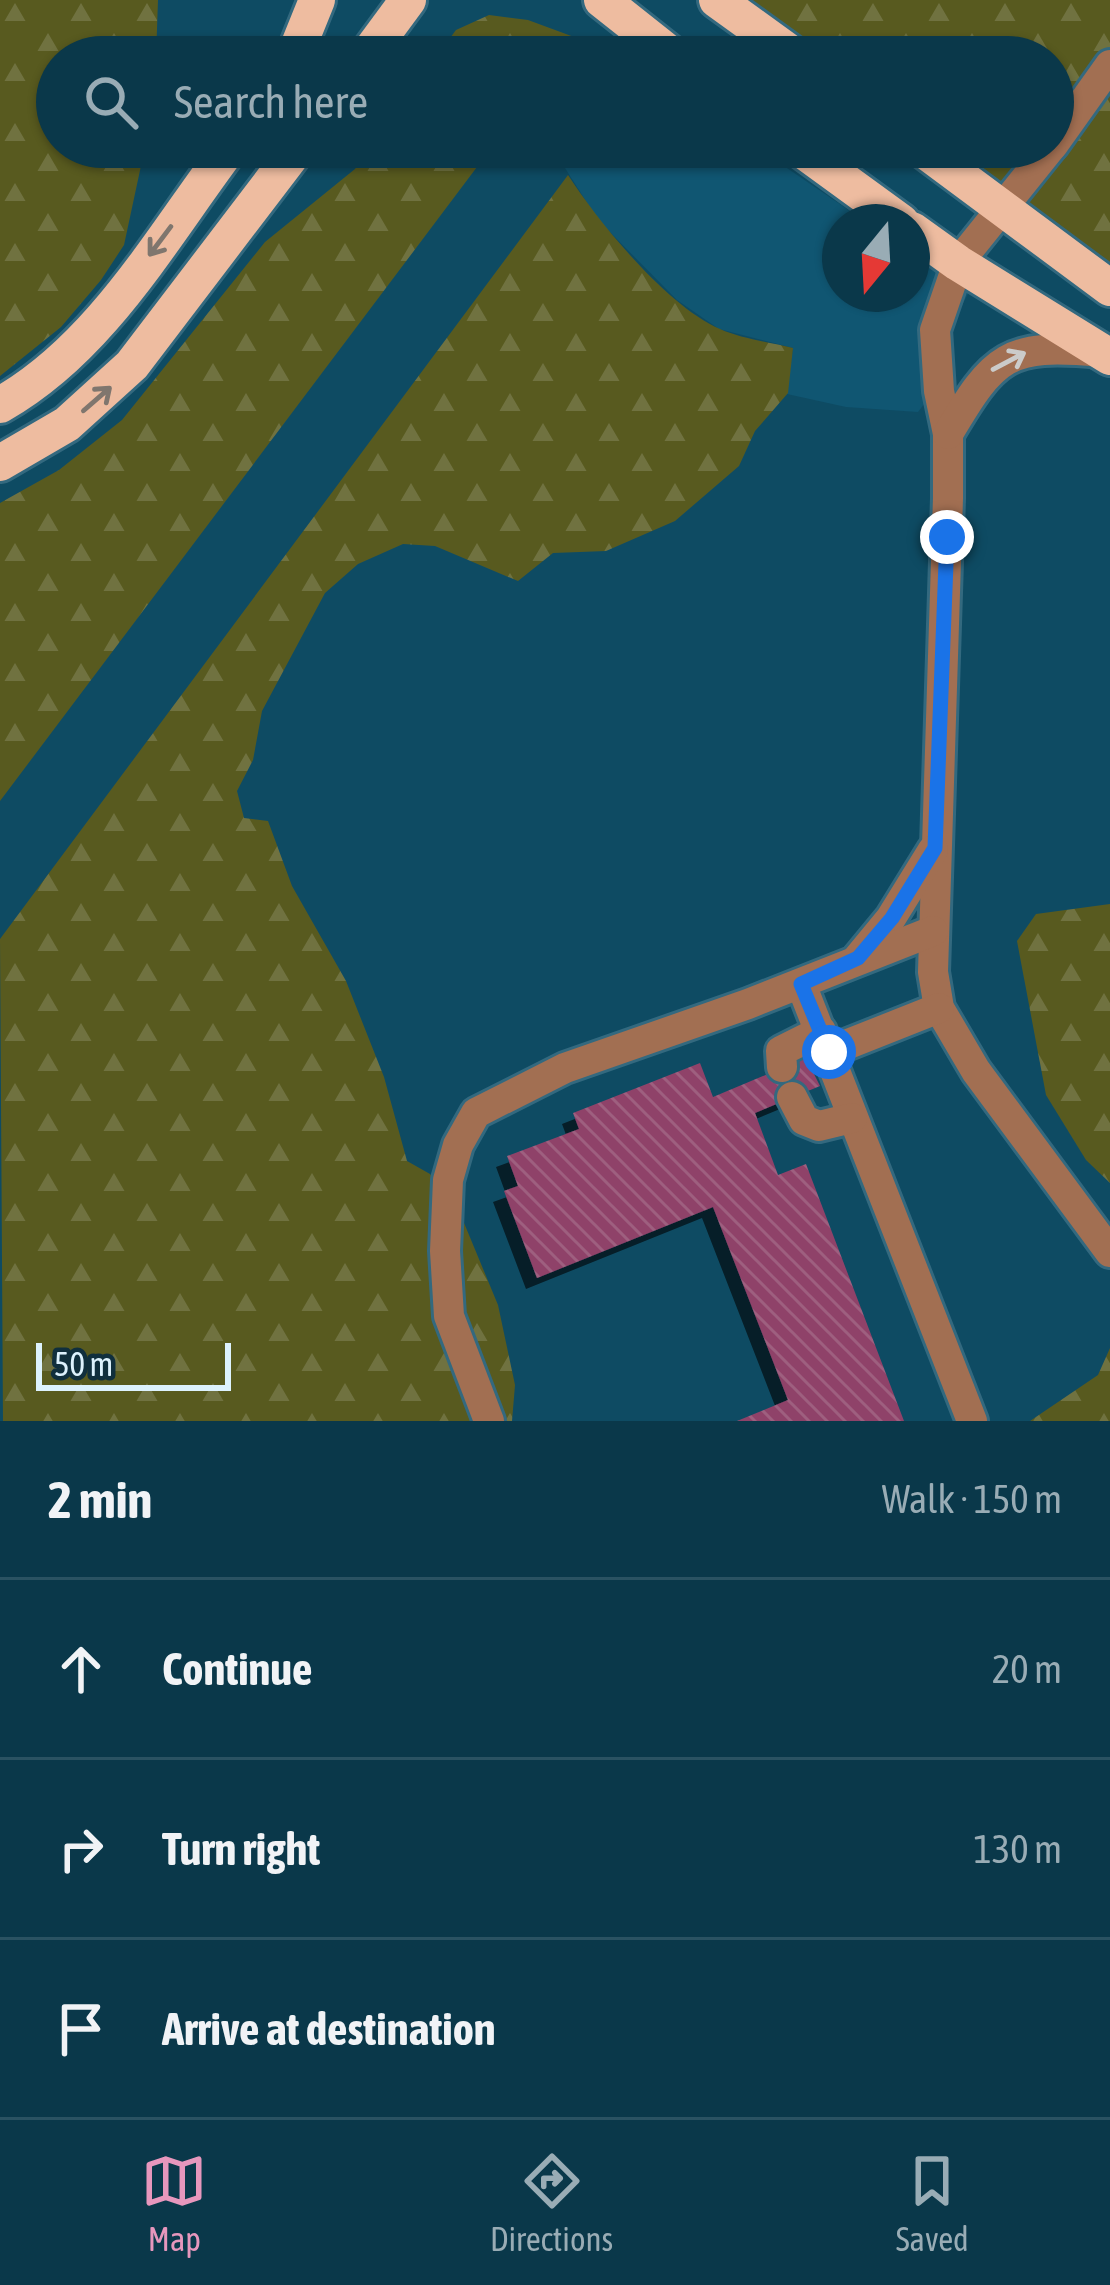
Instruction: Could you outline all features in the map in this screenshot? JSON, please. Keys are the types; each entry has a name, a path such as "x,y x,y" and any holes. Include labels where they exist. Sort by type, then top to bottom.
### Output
{"highway":[{"path":"302,36 317,0"},
{"path":"381,36 408,0"},
{"path":"602,0 647,36"},
{"path":"717,0 767,36"},
{"path":"0,405 37,382 92,331 214,168"},
{"path":"0,463 67,424 132,365 282,168"},
{"path":"827,168 877,204"},
{"path":"949,168 1110,288"},
{"path":"930,243 1107,355"}],"lane":[{"path":"1074,115 1110,65"},
{"path":"1033,168 958,263 935,330 948,434 933,972 939,1008 1012,1123 1110,1252"},
{"path":"948,434 975,389 1011,356 1058,348 1107,355"},
{"path":"858,958 892,918 935,848"},
{"path":"489,1421 449,1316 445,1251 448,1180 458,1145 476,1113 565,1069 933,931"},
{"path":"801,984 972,1421"},
{"path":"782,1067 781,1051 939,1008"},
{"path":"792,1097 804,1120 819,1126 852,1118"}],"shaded area":[{"path":"565,168 787,168 840,204 822,204 822,312 930,312 930,265 969,292 931,395 918,412 846,407 787,394 793,348 719,329 677,300 598,220"}],"green space":[{"path":"0,0 158,0 157,36 36,36 36,168 140,168 124,245 101,280 61,327 0,376"},
{"path":"738,0 1110,0 1110,284 958,168 1074,168 1074,36 785,36"},
{"path":"489,15 528,20 571,36 452,36"},
{"path":"476,168 0,801 0,503 59,470 122,420 265,242 355,169"},
{"path":"568,175 616,239 678,302 729,332 793,348 788,393 755,431 739,466 675,521 606,551 553,553 518,581 435,546 403,544 358,564 325,593 262,711 253,760 237,791 244,818 268,821 292,886 346,981 384,1077 407,1161 430,1174 457,1206 498,1305 515,1385 512,1421 3,1421 0,939"},
{"path":"1110,904 1110,1183 1086,1160 1046,1095 1017,941 1036,914"},
{"path":"1110,1348 1110,1421 1030,1421 1098,1375"}],"building":[{"path":"806,1058 820,1086 755,1113 778,1175 806,1164 904,1421 737,1421 788,1400 713,1207 537,1278 504,1191 518,1186 507,1156 579,1129 573,1113 700,1063 713,1097"}],"route":[{"path":"829,1052 801,984 858,958 892,918 935,848 947,537"}]}
